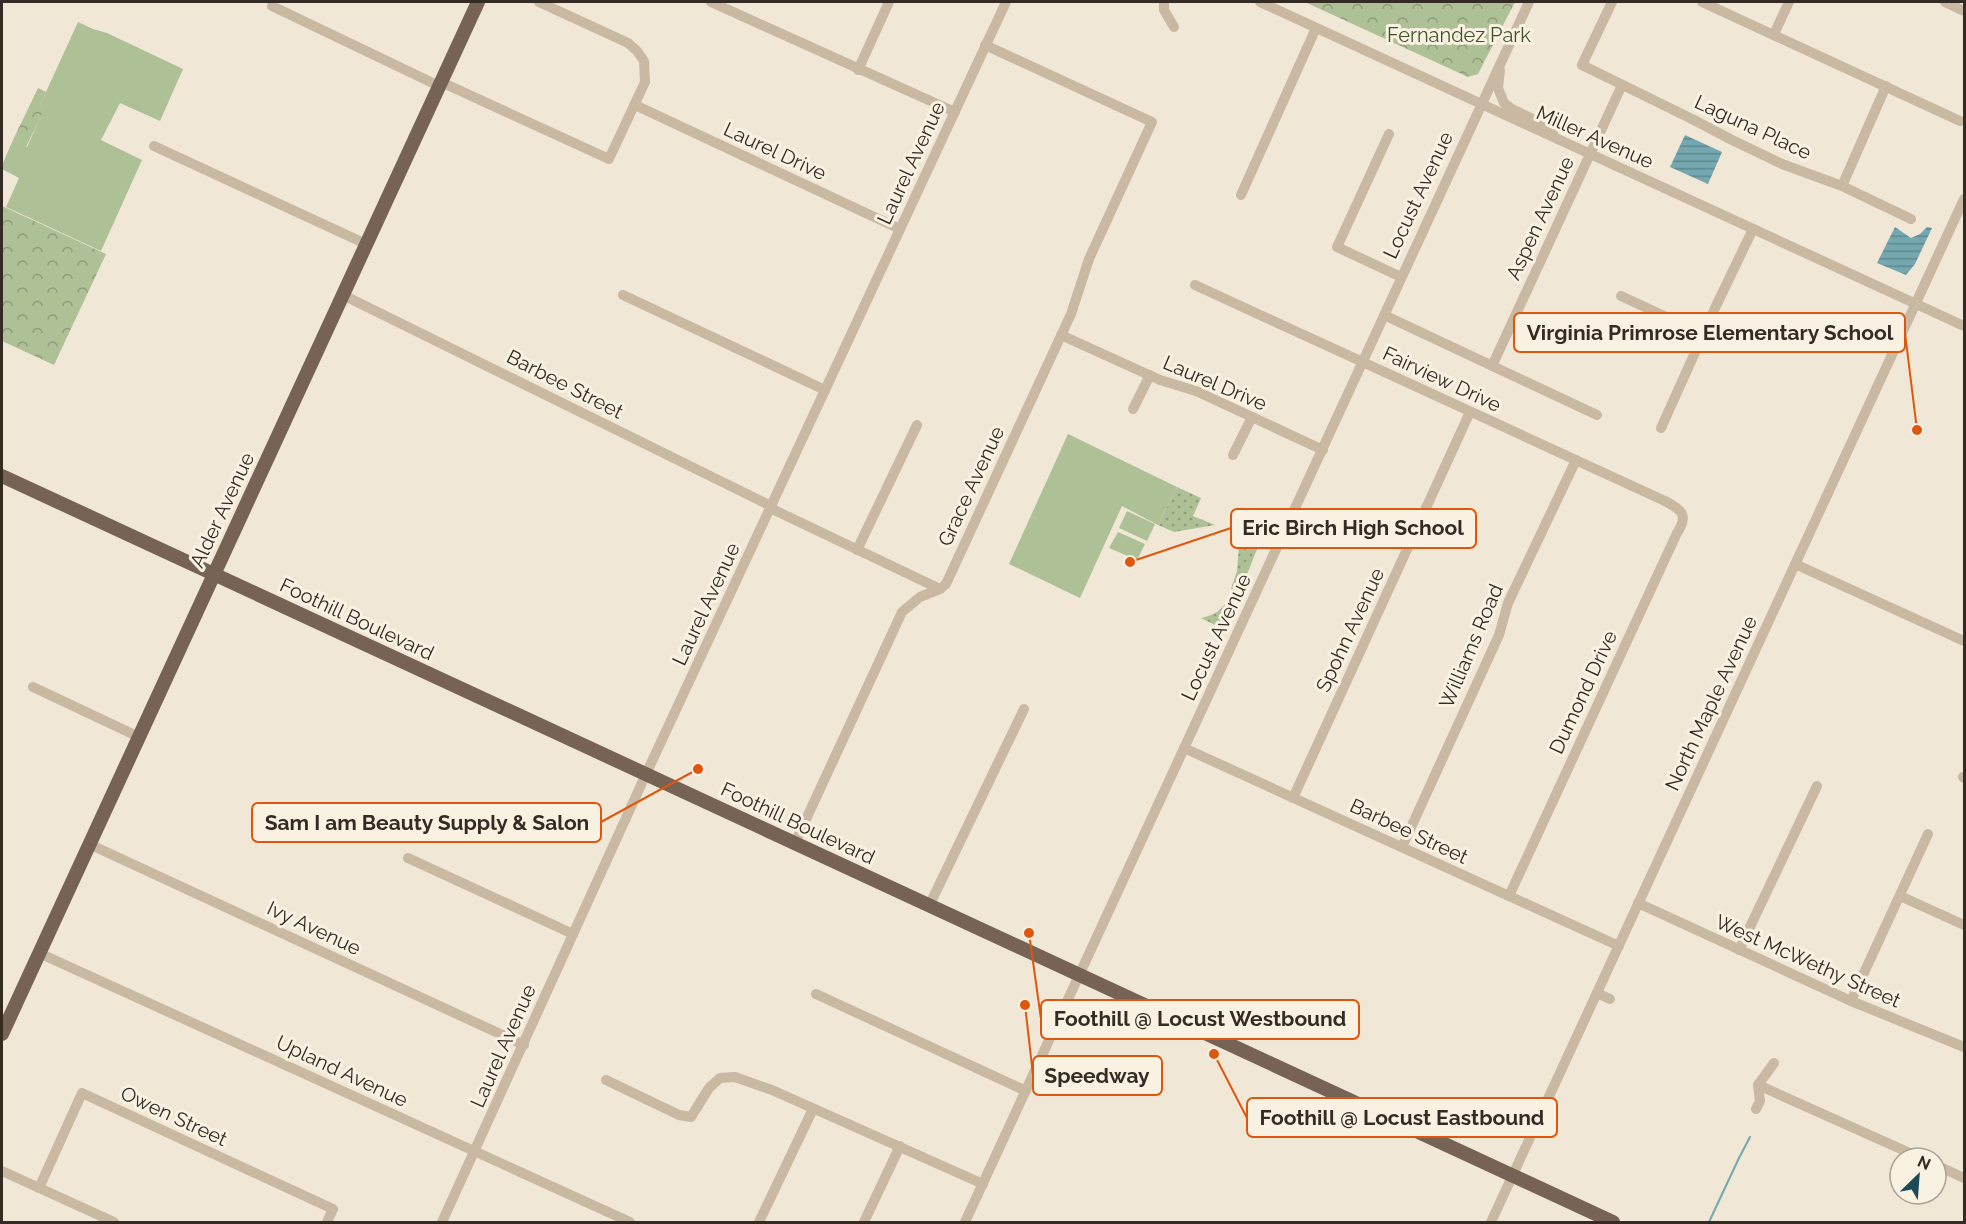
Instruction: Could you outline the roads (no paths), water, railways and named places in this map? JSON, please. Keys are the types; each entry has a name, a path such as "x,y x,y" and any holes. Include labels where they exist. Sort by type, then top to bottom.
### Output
{"main road":[{"name":"Alder Avenue","path":"2,1034 478,2"},
{"name":"Foothill Boulevard","path":"2,476 1613,1222"}],"street":[{"path":"272,6 609,159 645,82 644,61 628,43 539,2"},
{"path":"711,2 955,112"},
{"path":"858,70 889,2"},
{"name":"Laurel Avenue","path":"442,1222 646,774 1006,2"},
{"path":"1164,2 1164,10 1174,27"},
{"name":"Miller Avenue","path":"1264,2 1480,104 1965,326"},
{"name":"Locust Avenue","path":"965,1222 1529,2"},
{"name":"Laguna Place","path":"1612,2 1582,66 1782,164 1842,186 1911,219"},
{"path":"1702,2 1960,120"},
{"path":"1774,34 1789,2"},
{"path":"1945,2 1965,11"},
{"path":"1240,195 1316,28"},
{"name":"Grace Avenue","path":"940,589 946,584 1060,335 1079,292 1089,259 1152,122 985,45"},
{"path":"1500,63 1498,88 1504,103 1539,122 1568,144"},
{"name":"Aspen Avenue","path":"1492,366 1622,85"},
{"path":"1842,186 1886,86"},
{"name":"Laurel Drive","path":"635,105 900,229"},
{"path":"1389,134 1337,247 1401,277"},
{"path":"154,146 366,244"},
{"name":"North Maple Avenue","path":"1491,1222 1916,304 1960,219 1965,199"},
{"path":"1661,428 1754,229"},
{"name":"Fairview Drive","path":"1195,285 1674,505"},
{"name":"Barbee Street","path":"343,295 856,550 940,589"},
{"path":"623,295 825,390"},
{"path":"1620,296 1703,334"},
{"path":"1383,315 1597,415"},
{"name":"Laurel Drive","path":"1060,335 1150,375 1196,391 1323,450"},
{"path":"1133,409 1150,375"},
{"name":"Spohn Avenue","path":"1293,798 1470,412"},
{"path":"1233,455 1251,417"},
{"path":"856,550 917,425"},
{"name":"Williams Road","path":"1402,847 1499,635 1508,603 1576,460"},
{"name":"Dumond Drive","path":"1509,896 1683,524 1682,513 1674,505"},
{"path":"1795,564 1965,641"},
{"path":"795,843 902,612 920,597 940,589"},
{"path":"33,687 139,737"},
{"path":"929,906 1024,709"},
{"name":"Barbee Street","path":"1184,748 1619,946"},
{"path":"1739,950 1817,786"},
{"path":"1851,1001 1928,834"},
{"name":"Ivy Avenue","path":"89,844 524,1045"},
{"path":"408,858 573,934"},
{"path":"1900,896 1965,926"},
{"name":"West McWethy Street","path":"1638,903 1851,1001 1965,1047"},
{"name":"Upland Avenue","path":"39,952 630,1222"},
{"path":"1613,960 1625,965"},
{"path":"1597,993 1610,999"},
{"path":"816,994 1026,1092"},
{"path":"1756,1109 1760,1101 1758,1085 1773,1063"},
{"path":"606,1080 679,1116 691,1117 709,1088 720,1078 735,1077 772,1090 983,1184"},
{"path":"1758,1085 1894,1146"},
{"name":"Owen Street","path":"39,1188 82,1093 333,1209 327,1222"},
{"path":"759,1222 813,1109"},
{"path":"864,1222 900,1146"},
{"path":"1948,1170 1965,1178"},
{"path":"2,1171 114,1222"}],"water":[{"path":"1685,135 1722,152 1708,184 1670,167"},
{"path":"1895,227 1911,238 1920,234 1927,227 1932,228 1915,264 1906,275 1877,263"}],"waterway":[{"path":"1709,1222 1750,1137"}],"place":[{"name":"Virginia Primrose Elementary School","path":"1917,430"},
{"name":"Eric Birch High School","path":"1130,562"},
{"name":"Sam I am Beauty Supply & Salon","path":"698,769"},
{"name":"Foothill @ Locust Westbound","path":"1029,933"},
{"name":"Speedway","path":"1025,1005"},
{"name":"Foothill @ Locust Eastbound","path":"1214,1054"}],"park label":[{"name":"Fernandez Park","path":"1459,35"}]}
